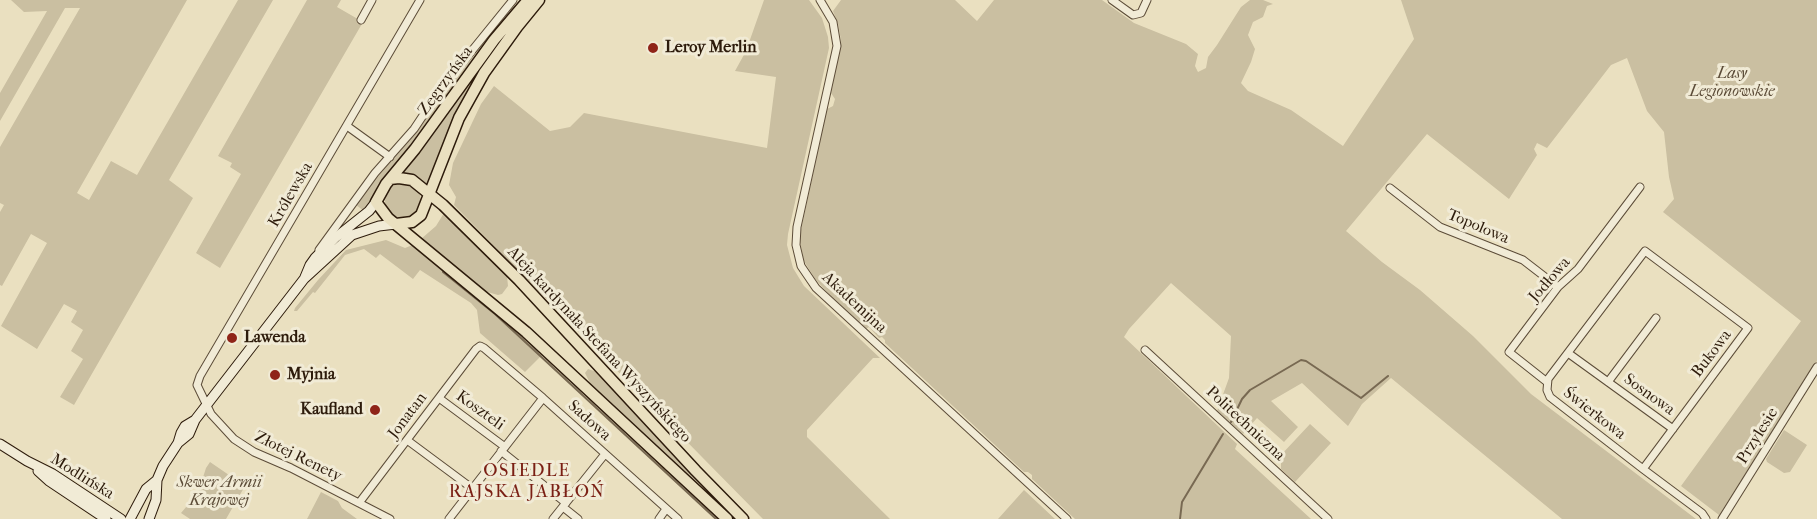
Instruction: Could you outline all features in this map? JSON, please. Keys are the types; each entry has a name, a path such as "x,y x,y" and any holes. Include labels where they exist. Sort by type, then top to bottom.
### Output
{"main road":[{"name":"Zegrzyńska","path":"390,179 416,149 494,40 528,0"},
{"name":"Zegrzyńska","path":"430,194 443,154 459,118 484,74 539,0"},
{"path":"130,519 146,489 157,480 183,430 195,420 304,279 352,235 374,227 410,223 417,219 426,207 430,194 412,180 390,179 369,211 335,238 315,258 304,279"},
{"name":"Aleja kardynała Stefana Wyszyńskiego","path":"430,194 527,288 743,519"},
{"path":"376,202 386,216 396,224"},
{"name":"Aleja kardynała Stefana Wyszyńskiego","path":"396,224 526,332 727,519"},
{"name":"Modlińska","path":"0,444 53,474 121,519"},
{"name":"Modlińska","path":"27,461 49,481 106,519"},
{"path":"149,519 156,500 157,480"}],"street":[{"path":"361,20 372,0"},
{"name":"Królewska","path":"206,405 197,385 200,376 420,0"},
{"path":"315,258 324,242 414,129 440,90 513,0"},
{"name":"Akademijna","path":"820,0 833,22 837,46 797,227 796,245 801,266 808,278 823,294 1067,519"},
{"path":"1112,0 1133,15 1141,13 1147,0"},
{"path":"347,126 390,157"},
{"name":"Jodłowa","path":"1547,382 1509,352 1558,287 1578,269 1640,186"},
{"name":"Topolowa","path":"1390,188 1440,227 1522,260 1558,287"},
{"name":"Świerkowa","path":"1645,251 1568,352 1547,382 1547,390 1550,397 1702,513 1706,519"},
{"name":"Bukowa","path":"1643,469 1748,328 1645,251"},
{"name":"Sosnowa","path":"1608,382 1656,318"},
{"name":"Sadowa","path":"480,346 543,398 678,519"},
{"name":"Jonatan","path":"359,503 480,346"},
{"name":"Politechniczna","path":"1145,350 1328,519"},
{"name":"Sosnowa","path":"1568,352 1673,429"},
{"name":"Przylesie","path":"1722,519 1817,367"},
{"name":"Koszteli","path":"439,398 503,449 578,519"},
{"name":"Koszteli","path":"449,519 543,398"},
{"name":"Złotej Renety","path":"206,405 211,414 234,439 254,452 390,519"},
{"path":"407,440 473,489"},
{"path":"553,519 605,454"},
{"path":"659,519 666,509"}],"green space":[{"path":"11,0 187,0 77,193 89,200 111,161 137,175 238,0 273,0 169,180 193,198 74,405 60,397 83,359 71,351 83,330 71,322 77,311 64,304 37,349 1,326 47,243 31,234 2,286 0,285 0,212 4,205 0,203 0,147 80,8 65,8 0,121 0,93 47,11 24,12"},
{"path":"307,0 341,0 337,7 363,22 220,268 196,253 241,174 230,167 232,163 218,156"},
{"path":"764,0 809,0 822,18 828,37 829,48 788,234 787,245 793,268 804,286 880,358 873,358 807,430 807,437 890,519 763,519 454,205 456,197 449,185 453,163 481,104 494,86 550,131 570,127 584,113 767,148 776,77 735,71 746,51"},
{"name":"Lasy Legionowskie","path":"841,0 955,0 977,21 994,0 1102,0 1134,23 1186,44 1198,54 1195,66 1198,72 1206,68 1208,57 1241,7 1250,0 1263,0 1273,4 1267,6 1263,17 1253,22 1248,35 1255,49 1241,83 1248,91 1291,110 1343,146 1414,39 1401,0 1817,0 1817,361 1719,515 1681,486 1801,321 1663,212 1674,199 1664,132 1647,111 1627,58 1611,65 1547,148 1537,143 1534,149 1537,155 1509,199 1427,134 1346,231 1473,336 1531,394 1696,519 1562,519 1391,378 1362,404 1348,426 1302,383 1271,401 1298,427 1284,442 1257,418 1243,434 1217,411 1229,378 1231,336 1171,283 1124,337 1237,444 1235,449 1311,519 1075,519 1032,479 1032,475 1024,472 885,343 882,337 879,338 869,327 866,329 828,293 815,279 804,261 800,242 801,230 827,109 833,106 835,99 831,93 841,40 833,11"},
{"path":"512,3 516,6 414,142 378,184 364,211 356,205"},
{"path":"517,18 465,97 446,136 427,187 402,174 425,145"},
{"path":"403,183 416,188 421,201 416,214 403,219 390,214 385,201 390,188"},
{"path":"444,213 507,276 508,286 502,294 484,291 421,239 436,226"},
{"path":"386,240 405,248 415,244 544,353 525,372 480,333 477,310 471,303 420,270 413,279 380,254 376,258 364,249 345,255 315,293 313,292 297,311 294,311 318,280 346,250"},
{"path":"588,369 600,373 741,519 733,519 591,385 585,373"},
{"path":"1310,424 1331,443 1295,482 1281,469 1281,455"},
{"path":"1784,430 1807,445 1790,472 1784,473 1766,459"},
{"name":"Skwer Armii Krajowej","path":"210,462 245,486 226,519 190,519 181,513 198,493"},
{"path":"1024,490 1055,519 998,519"},
{"path":"321,492 338,501 342,508 357,519 307,519"}],"waterway":[{"path":"443,272 495,314 716,519"},
{"path":"1231,422 1242,399 1250,390 1301,360 1306,361 1361,398 1388,376"},
{"path":"1180,519 1182,502 1223,434"}],"place":[{"name":"Leroy Merlin","path":"653,48"},
{"name":"Lawenda","path":"232,338"},
{"name":"Myjnia","path":"275,375"},
{"name":"Kaufland","path":"375,410"}],"district":[{"name":"OSIEDLE RAJSKA JABŁOŃ","path":"527,482"}]}
